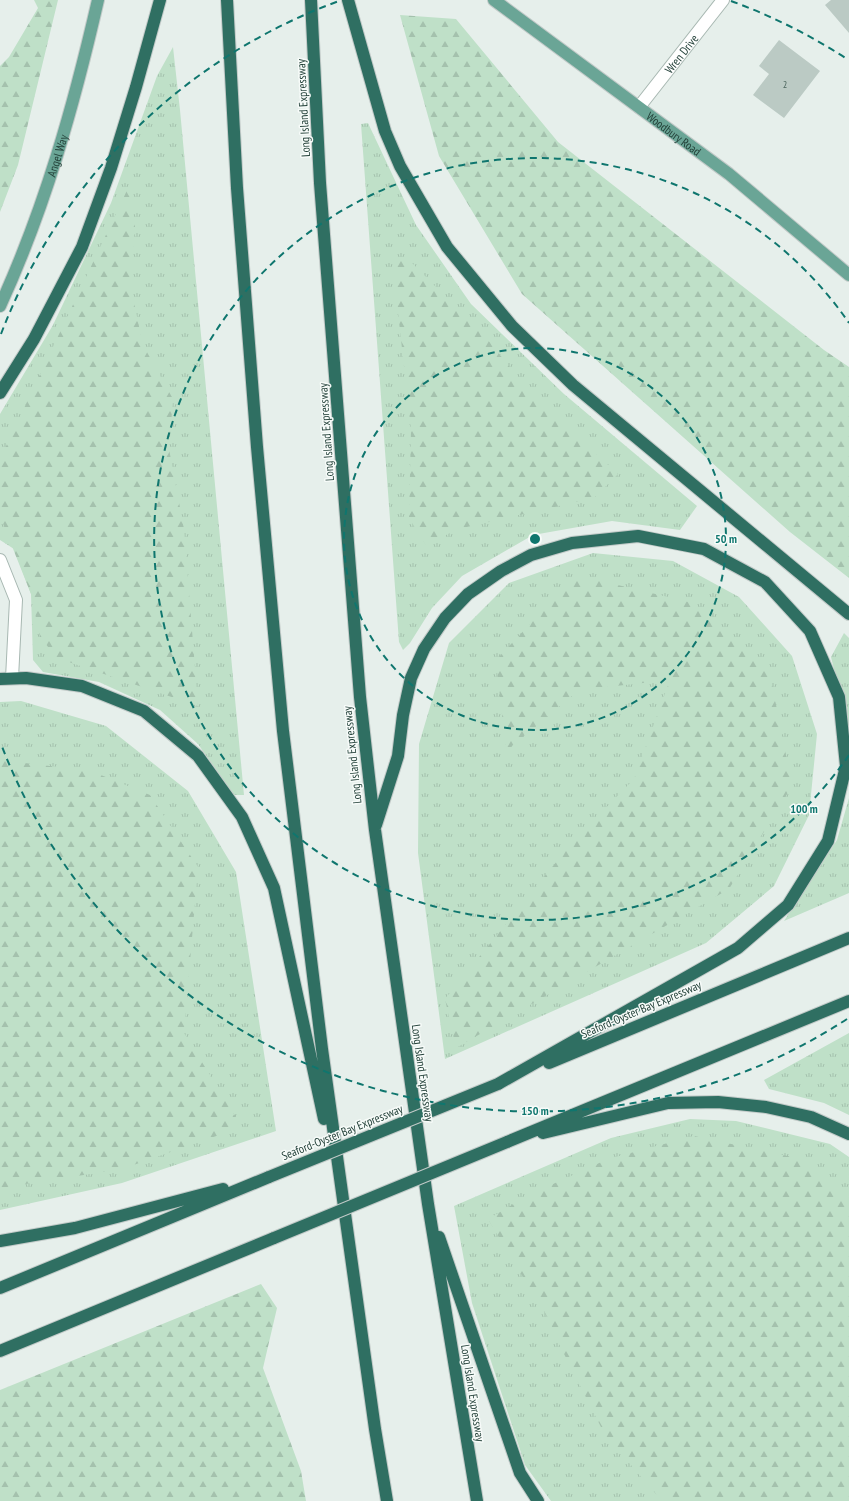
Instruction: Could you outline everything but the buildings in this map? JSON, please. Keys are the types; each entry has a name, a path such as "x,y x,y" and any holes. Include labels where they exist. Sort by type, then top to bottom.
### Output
{"highway":[{"path":"0,393 34,339 82,247 113,160 136,87 160,0"},
{"path":"226,0 237,188 256,439 282,731 321,1041 375,1429 387,1501"},
{"name":"Long Island Expressway","path":"311,0 326,253 360,697 375,830 428,1204 477,1501"},
{"path":"348,2 384,131 400,166 447,247 512,326 573,384 849,614"},
{"path":"375,830 398,756 403,715 411,678 424,649 445,618 468,594 501,571 531,555 572,543 638,536 704,549 765,582 810,631 839,697 846,766 828,841 788,905 738,948 498,1084"},
{"path":"6,679 26,678 82,686 144,711 198,756 242,817 274,888 345,1215"},
{"name":"Seaford-Oyster Bay Expressway","path":"0,1288 498,1084 849,938"},
{"path":"0,1351 849,1001"},
{"path":"507,1142 668,1103 718,1102 766,1107 811,1116 849,1134"},
{"path":"0,1241 75,1228 269,1177"},
{"path":"428,1204 520,1473 538,1501"}],"main road":[{"name":"Angel Way","path":"0,306 19,264 52,174 79,82 98,0"},
{"name":"Woodbury Road","path":"494,0 729,174 849,274"}],"street":[{"name":"Wren Drive","path":"638,107 723,0"},
{"path":"0,560 16,600 6,679"}],"green space":[{"path":"34,0 58,0 18,165 0,212 0,66 9,57 38,8"},
{"path":"400,15 456,19 558,142 824,350 849,367 849,578 790,532 522,294 439,156"},
{"path":"173,47 244,795 234,795 198,744 160,710 99,682 43,672 33,660 31,594 14,549 0,540 0,414 53,325 111,203 157,76"},
{"path":"368,123 416,225 471,304 564,394 697,506 680,530 612,521 533,535 462,576 432,608 410,643 403,650 399,642 361,124"},
{"path":"130,184 135,227 130,284 143,345 173,399 169,449 184,529 198,706 57,658 40,637 31,594 0,516 0,459"},
{"path":"392,258 408,259 484,335 532,395 618,474 594,498 458,529 426,545 409,518 411,430"},
{"path":"593,553 673,561 739,597 792,656 817,734 809,815 774,886 706,943 445,1059 418,853 419,744 449,643 509,583"},
{"path":"576,575 693,603 769,669 792,786 729,889 456,1048 445,999 570,845 634,779 670,680 579,690 506,751 496,660"},
{"path":"844,633 849,638 849,731 831,657"},
{"path":"21,701 106,726 188,791 236,872 276,1131 122,1183 0,1210 0,702"},
{"path":"0,760 91,771 150,795 198,867 184,1033 242,1127 122,1169 0,1188"},
{"path":"849,798 849,893 784,921 837,840"},
{"path":"849,1033 849,1115 824,1103 769,1089 764,1080"},
{"path":"690,1119 736,1121 830,1144 849,1157 849,1501 551,1501 525,1465 472,1303 454,1206 611,1138"},
{"path":"694,1136 806,1160 849,1201 849,1501 662,1501 605,1435 557,1340 549,1320 488,1219 531,1194 608,1159"},
{"path":"261,1284 277,1308 263,1368 301,1471 306,1501 0,1501 0,1390"}]}
